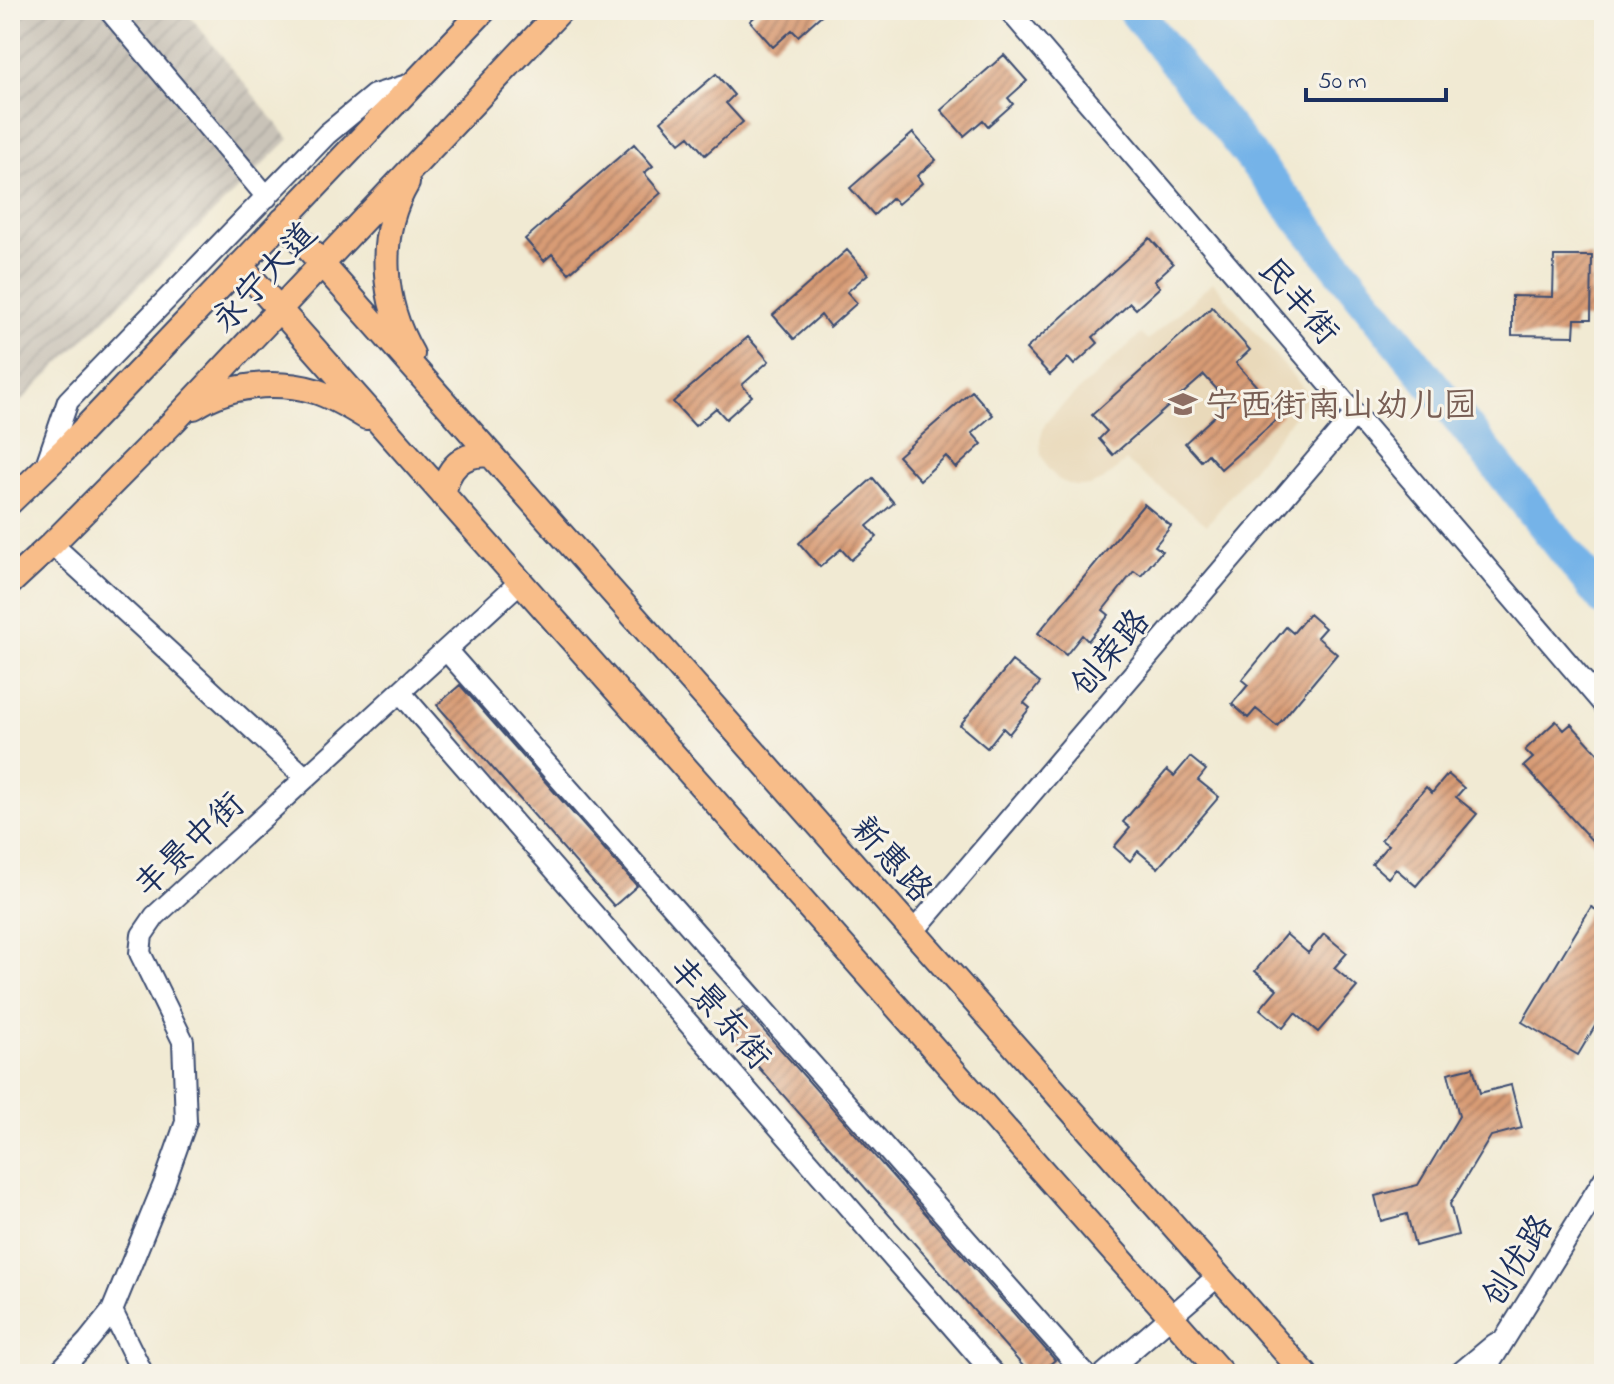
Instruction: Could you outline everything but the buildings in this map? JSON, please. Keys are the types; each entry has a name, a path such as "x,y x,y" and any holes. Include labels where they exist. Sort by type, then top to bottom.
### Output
{"main road":[{"name":"永宁大道","path":"10,502 484,10"},
{"name":"永宁大道","path":"10,583 175,420 561,10"},
{"path":"421,160 402,192 390,227 386,263 390,299 401,334 431,387"},
{"path":"283,220 431,387"},
{"path":"240,265 1222,1374"},
{"path":"175,420 200,403 228,391 257,385 287,385 344,403 385,429"},
{"name":"新惠路","path":"431,387 1305,1373"},
{"path":"444,496 447,477 458,462 473,454 491,455"}],"street":[{"path":"109,10 267,197"},
{"name":"民丰街","path":"1009,10 1604,705"},
{"path":"45,468 68,401 327,134 374,95 414,83"},
{"name":"创荣路","path":"913,932 1355,414"},
{"path":"52,544 306,778"},
{"name":"丰景中街","path":"57,1374 112,1311 186,1122 183,1041 140,953 142,935 155,916 520,582"},
{"path":"446,650 1085,1374"},
{"name":"丰景东街","path":"400,692 994,1374"},
{"name":"创优路","path":"1483,1374 1604,1179"},
{"path":"1104,1374 1218,1276"},
{"path":"112,1311 143,1374"},
{"path":"1459,1374 1510,1331"},
{"path":"1491,1374 1510,1331"}],"shaded area":[{"path":"10,10 185,10 289,139 10,412"},
{"name":"宁西街南山幼儿园","path":"1213,282 1310,396 1207,525 1126,461 1104,480 1089,486 1074,486 1059,480 1048,469 1041,455 1040,439 1045,424 1141,334 1148,340"}],"waterway":[{"path":"1134,10 1604,600"}],"place":[{"name":"宁西街南山幼儿园","path":"1183,404"}]}
